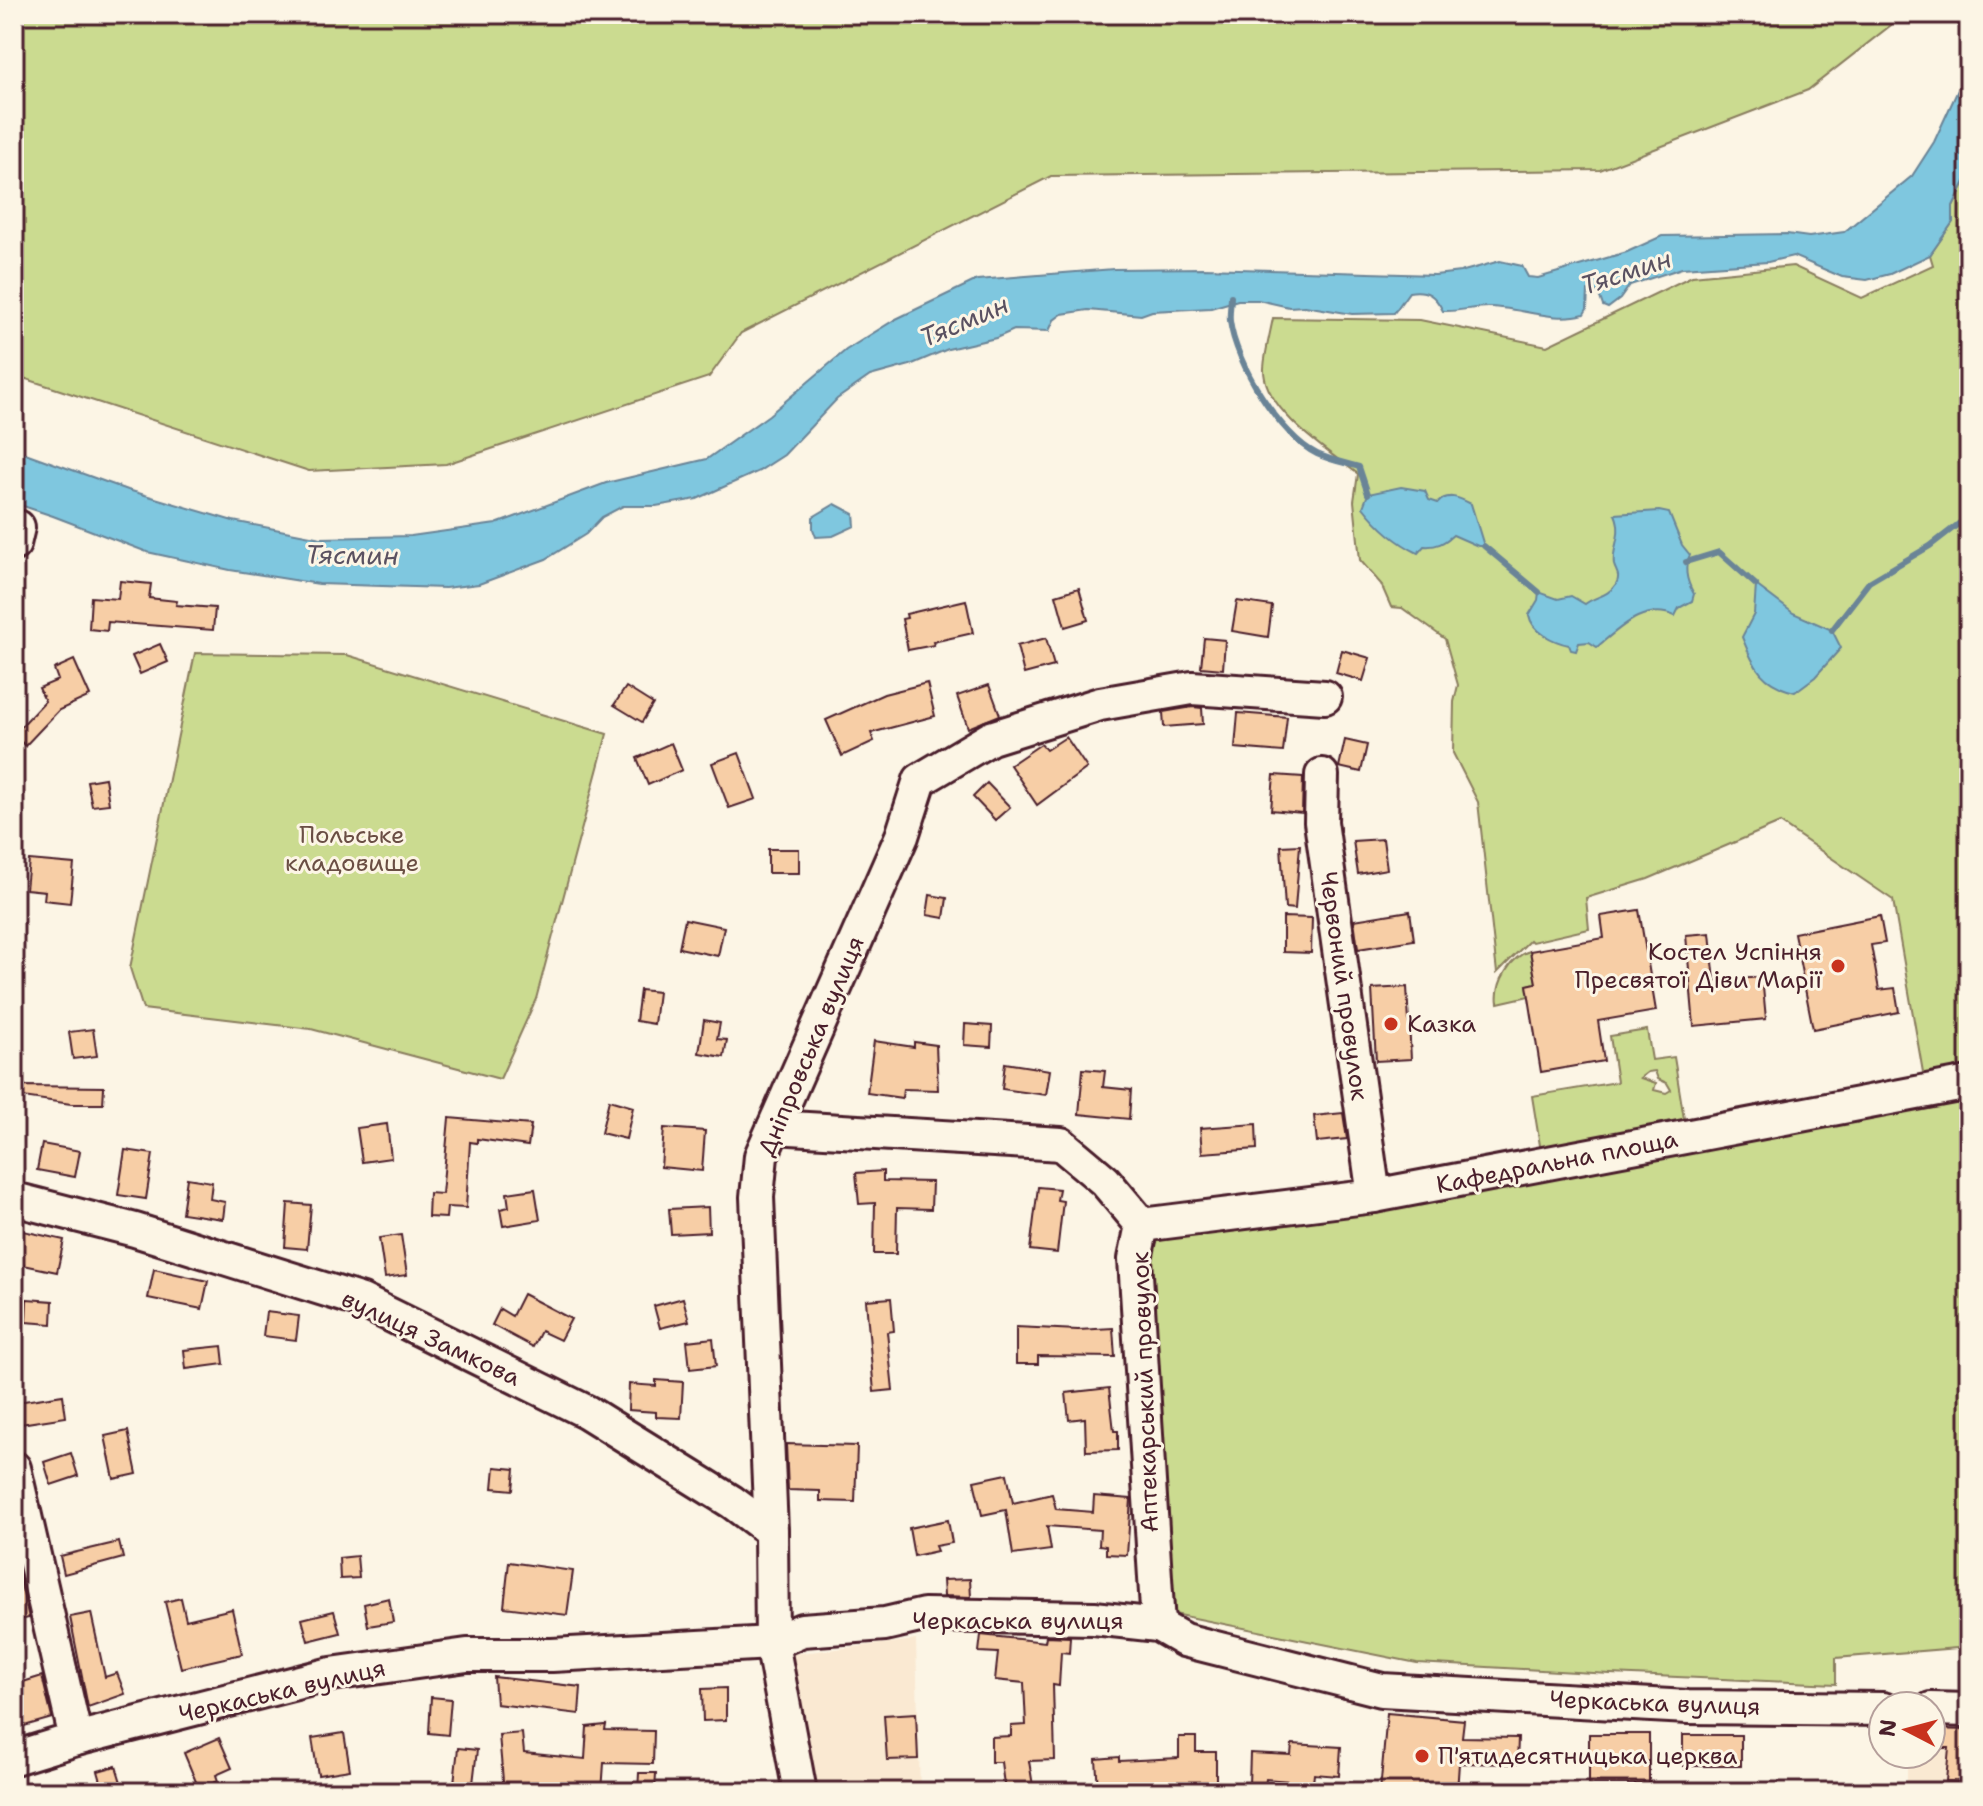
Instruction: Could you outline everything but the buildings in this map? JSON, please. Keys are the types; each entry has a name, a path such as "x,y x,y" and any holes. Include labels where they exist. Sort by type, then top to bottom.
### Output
{"street":[{"name":"Дніпровська вулиця","path":"800,1792 772,1643 771,1531 757,1197 761,1156 902,836 920,780 991,738 1100,704 1192,688 1325,697"},
{"name":"Червоний провулок","path":"1322,775 1321,822 1374,1196"},
{"name":"Кафедральна площа","path":"1142,1225 1374,1196 1969,1083"},
{"name":"Аптекарський провулок","path":"774,1127 1061,1144 1105,1181 1142,1225 1135,1259 1158,1625"},
{"name":"вулиця Замкова","path":"14,1199 135,1230 362,1301 587,1412 732,1502 771,1531"},
{"path":"14,1468 76,1739"},
{"name":"Черкаська вулиця","path":"14,1758 76,1739 331,1674 467,1655 552,1655 772,1643 802,1630 885,1624 924,1615 1094,1618 1158,1625 1184,1640 1382,1690 1688,1707 1867,1709"},
{"path":"1947,1709 1969,1710"}],"shaded area":[{"path":"916,1640 920,1792 815,1792 792,1654"},
{"path":"1947,1718 1969,1718 1969,1792 1907,1792 1907,1770 1947,1770"}],"green space":[{"path":"14,14 1896,14 1891,25 1808,90 1600,170 1051,176 741,333 709,377 446,464 309,471 14,375"},
{"path":"1969,174 1969,1094 1928,1101 1893,900 1780,823 1648,879 1586,898 1589,929 1530,940 1497,973 1478,802 1453,753 1454,702 1458,685 1445,639 1402,608 1391,607 1381,584 1360,560 1354,501 1358,474 1299,428 1274,399 1266,383 1264,368 1273,318 1420,320 1547,346 1692,276 1793,266 1862,298 1933,265 1930,255 1953,222 1953,206"},
{"name":"Польське кладовище","path":"195,653 347,655 607,734 536,999 500,1079 311,1029 143,1009 130,968"},
{"path":"1530,951 1536,983 1527,985 1529,996 1498,1003 1499,987 1506,971 1517,958"},
{"path":"1647,1030 1652,1060 1674,1057 1687,1137 1543,1164 1532,1096 1617,1082 1610,1036","holes":["1655,1071 1658,1079 1667,1083 1671,1090 1666,1093 1654,1090 1656,1083 1640,1078"]},
{"path":"1969,1101 1969,1647 1836,1658 1836,1684 1417,1663 1174,1614 1153,1469 1146,1253 1158,1241"}],"water":[{"name":"Тясмин","path":"1969,66 1969,174 1953,206 1953,222 1930,255 1890,274 1867,280 1842,277 1793,256 1768,262 1682,268 1630,285 1620,299 1608,308 1603,306 1598,292 1588,291 1584,314 1561,317 1488,307 1443,311 1430,294 1421,291 1409,292 1394,313 1352,314 1258,300 1238,300 1211,308 1152,311 1141,315 1088,310 1062,314 1054,320 1049,331 1014,330 870,376 837,399 784,455 759,471 697,499 656,506 623,506 602,517 586,534 546,559 479,584 445,588 319,584 230,570 147,552 14,503 14,449 128,490 233,521 321,538 411,536 496,524 606,483 707,459 769,415 846,350 896,319 977,280 1114,269 1204,268 1435,275 1500,261 1522,266 1528,277 1538,278 1627,252 1662,236 1787,234 1809,237 1844,232 1912,176 1934,142"},
{"path":"1401,487 1425,491 1429,500 1438,503 1449,497 1471,504 1484,546 1453,535 1440,544 1424,546 1418,553 1403,544 1381,527 1363,507 1368,494"},
{"path":"835,504 854,514 855,526 833,536 816,537 813,517"},
{"path":"1669,513 1682,545 1690,555 1686,570 1694,594 1692,601 1679,608 1675,616 1653,612 1642,615 1597,647 1589,642 1579,643 1576,651 1544,635 1534,626 1529,615 1539,592 1558,599 1571,596 1585,604 1616,584 1618,576 1614,559 1618,528 1615,514"},
{"path":"1756,585 1793,613 1832,630 1841,648 1815,677 1795,692 1774,684 1761,673 1742,637 1754,614"}],"waterway":[{"path":"1231,296 1230,318 1240,357 1275,415 1303,445 1317,454 1359,467 1368,494"},
{"path":"1832,630 1869,582 1930,546 1961,522"},
{"path":"1484,546 1539,592"},
{"path":"1686,562 1719,552 1756,585"}],"place":[{"name":"Костел Успіння Пресвятої Діви Марії","path":"1838,966"},
{"name":"Казка","path":"1391,1024"},
{"name":"П'ятидесятницька церква","path":"1422,1756"}]}
